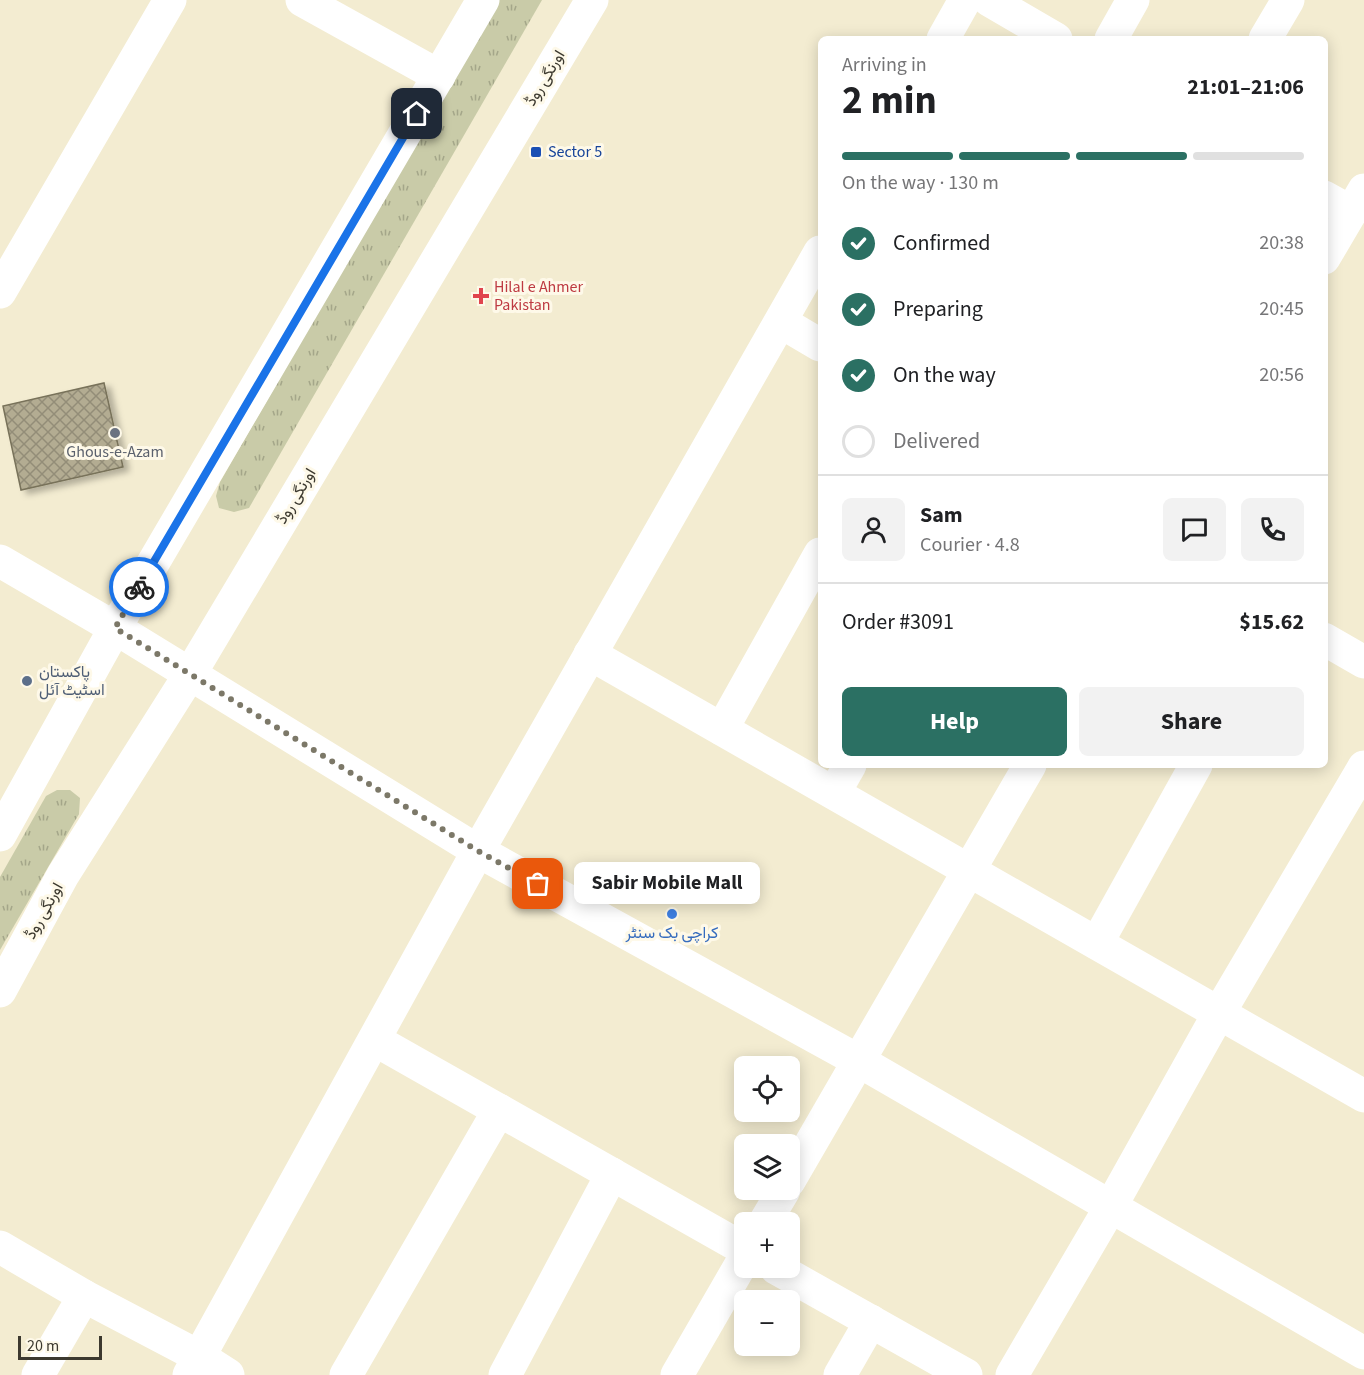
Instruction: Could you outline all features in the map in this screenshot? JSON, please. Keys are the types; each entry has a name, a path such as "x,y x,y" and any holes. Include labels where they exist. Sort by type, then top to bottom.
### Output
{"street":[{"path":"0,292 171,0"},
{"path":"302,0 439,76"},
{"path":"0,835 115,628 483,0"},
{"name":"اورنگی روڈ","path":"0,991 63,875 190,674 592,0"},
{"path":"945,36 965,0"},
{"path":"989,0 1051,36"},
{"path":"1113,36 1133,0"},
{"path":"1268,36 1288,0"},
{"path":"1328,247 1346,200"},
{"path":"194,1366 478,851 818,256"},
{"path":"781,322 818,344"},
{"path":"722,729 818,558"},
{"path":"0,561 115,628 478,851 859,1061 1364,1353"},
{"path":"1328,641 1364,662"},
{"path":"590,654 1219,1013 1362,1089"},
{"path":"1012,1375 1111,1206 1219,1013 1364,766"},
{"path":"834,793 848,768"},
{"path":"800,1162 1028,768"},
{"path":"1097,943 1194,768"},
{"path":"375,1040 734,1243"},
{"path":"346,1375 499,1110"},
{"path":"506,1375 612,1174"},
{"path":"0,1246 194,1366 228,1375"},
{"path":"677,1375 734,1276"},
{"path":"794,1278 966,1375"},
{"path":"38,1375 84,1296"},
{"path":"840,1375 871,1321"}],"green space":[{"path":"498,0 542,0 249,508 234,512 219,508 216,496 220,482"},
{"path":"57,790 70,790 80,798 79,814 0,950 0,877 46,796"}],"building":[{"path":"104,383 123,467 21,490 3,406"}],"way so far":[{"path":"139,587 115,628 478,851 538,884"}],"place":[{"name":"Sector 5","path":"536,152"},
{"name":"Hilal e Ahmer Pakistan","path":"481,296"},
{"name":"Ghous-e-Azam","path":"115,433"},
{"name":"پاکستان اسٹیٹ آئل","path":"27,681"},
{"name":"Sabir Mobile Mall","path":"538,884"},
{"name":"کراچی بک سنٹر","path":"672,914"}],"route":[{"path":"139,587 417,114"}]}
